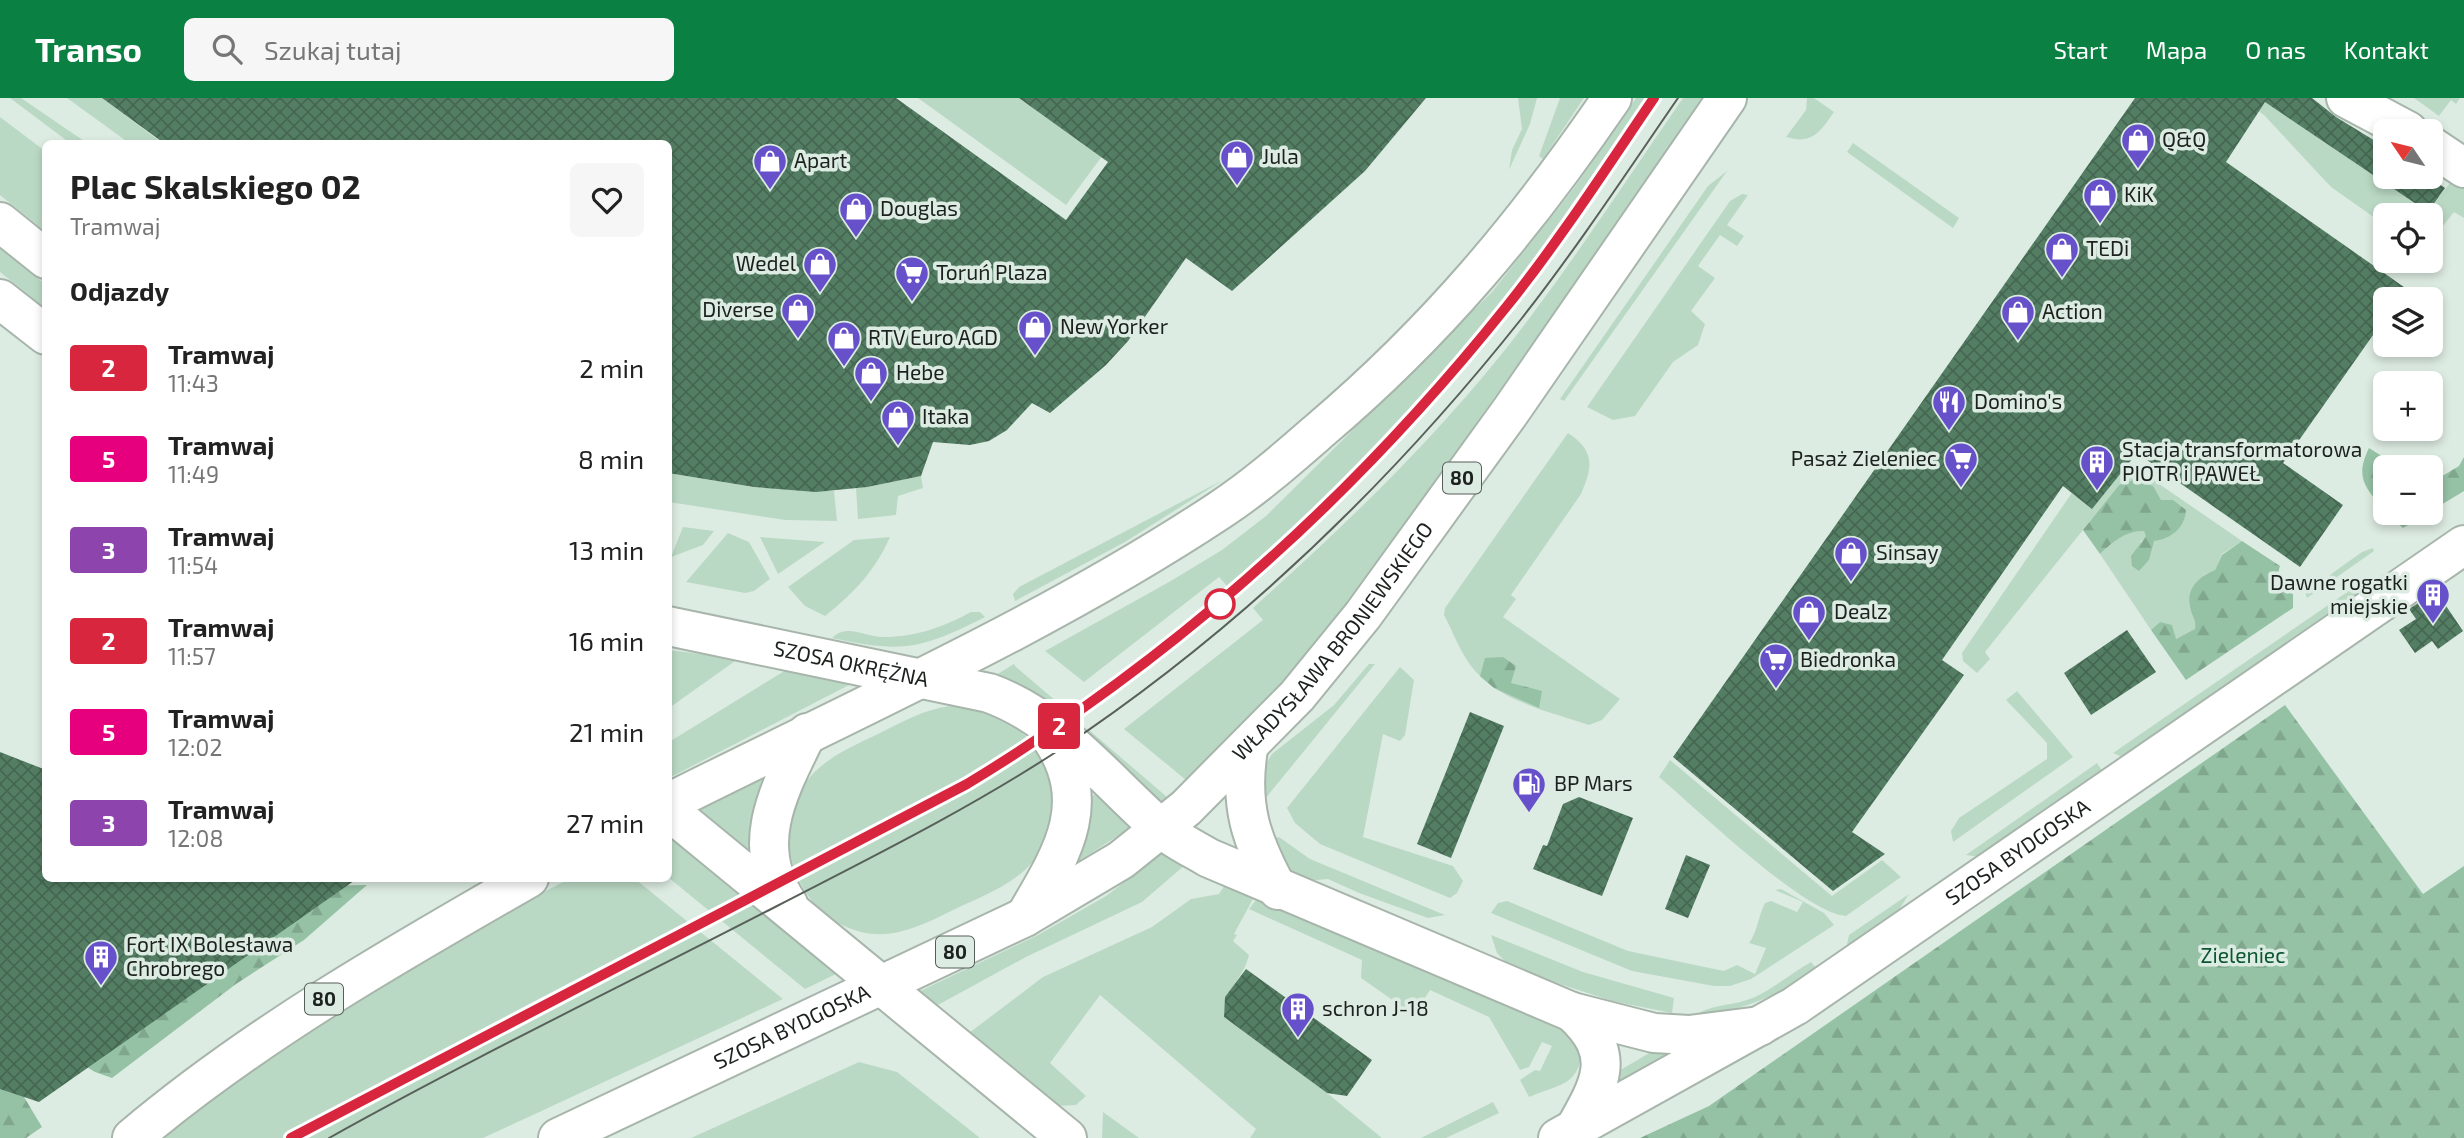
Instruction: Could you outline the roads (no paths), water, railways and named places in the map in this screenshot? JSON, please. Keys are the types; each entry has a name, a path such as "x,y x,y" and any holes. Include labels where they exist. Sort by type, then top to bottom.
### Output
{"street":[{"path":"672,801 1138,562 1223,508 1293,454 1353,402 1419,338 1499,253 1552,184 1612,98"},
{"name":"WŁADYSŁAWA BRONIEWSKIEGO","path":"1025,918 1121,860 1161,828 1248,749 1297,696 1371,604 1510,412 1727,98"},
{"path":"2346,98 2385,119"},
{"path":"2443,154 2464,168"},
{"path":"0,222 42,256"},
{"path":"0,299 42,332"},
{"name":"SZOSA BYDGOSKA","path":"1566,1134 1760,1026 1930,915 2464,545"},
{"name":"SZOSA OKRĘŻNA","path":"672,627 989,693 1032,712 1161,828 1211,859 1278,890 1572,1012 1654,1033 1689,1035 1760,1026"},
{"path":"1025,918 1069,833 1073,792 1059,750 1032,712"},
{"path":"799,918 776,886 768,860 770,823 785,779 807,733"},
{"path":"1248,749 1244,775 1249,825 1255,847 1278,890"},
{"path":"672,813 1067,1138"},
{"name":"80","path":"132,1138 286,1023 419,941 522,882"},
{"name":"SZOSA BYDGOSKA","path":"558,1138 1025,918"},
{"path":"1566,1134 1597,1089 1602,1067 1600,1047 1594,1036 1572,1012"}],"tram line":[{"path":"291,1138 967,784 1044,735 1118,682 1258,569 1388,443 1508,306 1565,229 1654,98"},
{"name":"2","path":"291,1138 967,784 1089,705 1194,626 1270,562 1350,484 1433,395 1509,304 1654,98"},
{"path":"329,1138 955,812 1025,772 1124,705 1187,656 1307,552 1419,439 1522,318 1602,209 1678,98"}],"place":[{"name":"Q&Q","path":"2138,170"},
{"name":"Jula","path":"1237,187"},
{"name":"Apart","path":"770,191"},
{"name":"KiK","path":"2100,225"},
{"name":"Douglas","path":"856,239"},
{"name":"TEDi","path":"2062,279"},
{"name":"Wedel","path":"820,294"},
{"name":"Toruń Plaza","path":"912,303"},
{"name":"Diverse","path":"798,340"},
{"name":"Action","path":"2018,342"},
{"name":"New Yorker","path":"1035,357"},
{"name":"RTV Euro AGD","path":"844,368"},
{"name":"Hebe","path":"871,403"},
{"name":"Domino's","path":"1949,432"},
{"name":"Itaka","path":"898,447"},
{"name":"Pasaż Zieleniec","path":"1961,489"},
{"name":"Stacja transformatorowa PIOTR i PAWEŁ","path":"2097,492"},
{"name":"Sinsay","path":"1851,583"},
{"name":"Dawne rogatki miejskie","path":"2433,625"},
{"name":"Dealz","path":"1809,642"},
{"name":"Biedronka","path":"1776,690"},
{"name":"BP Mars","path":"1529,814"},
{"name":"Fort IX Bolesława Chrobrego","path":"101,987"},
{"name":"schron J-18","path":"1298,1039"}],"park label":[{"name":"Zieleniec","path":"2243,956"}]}
